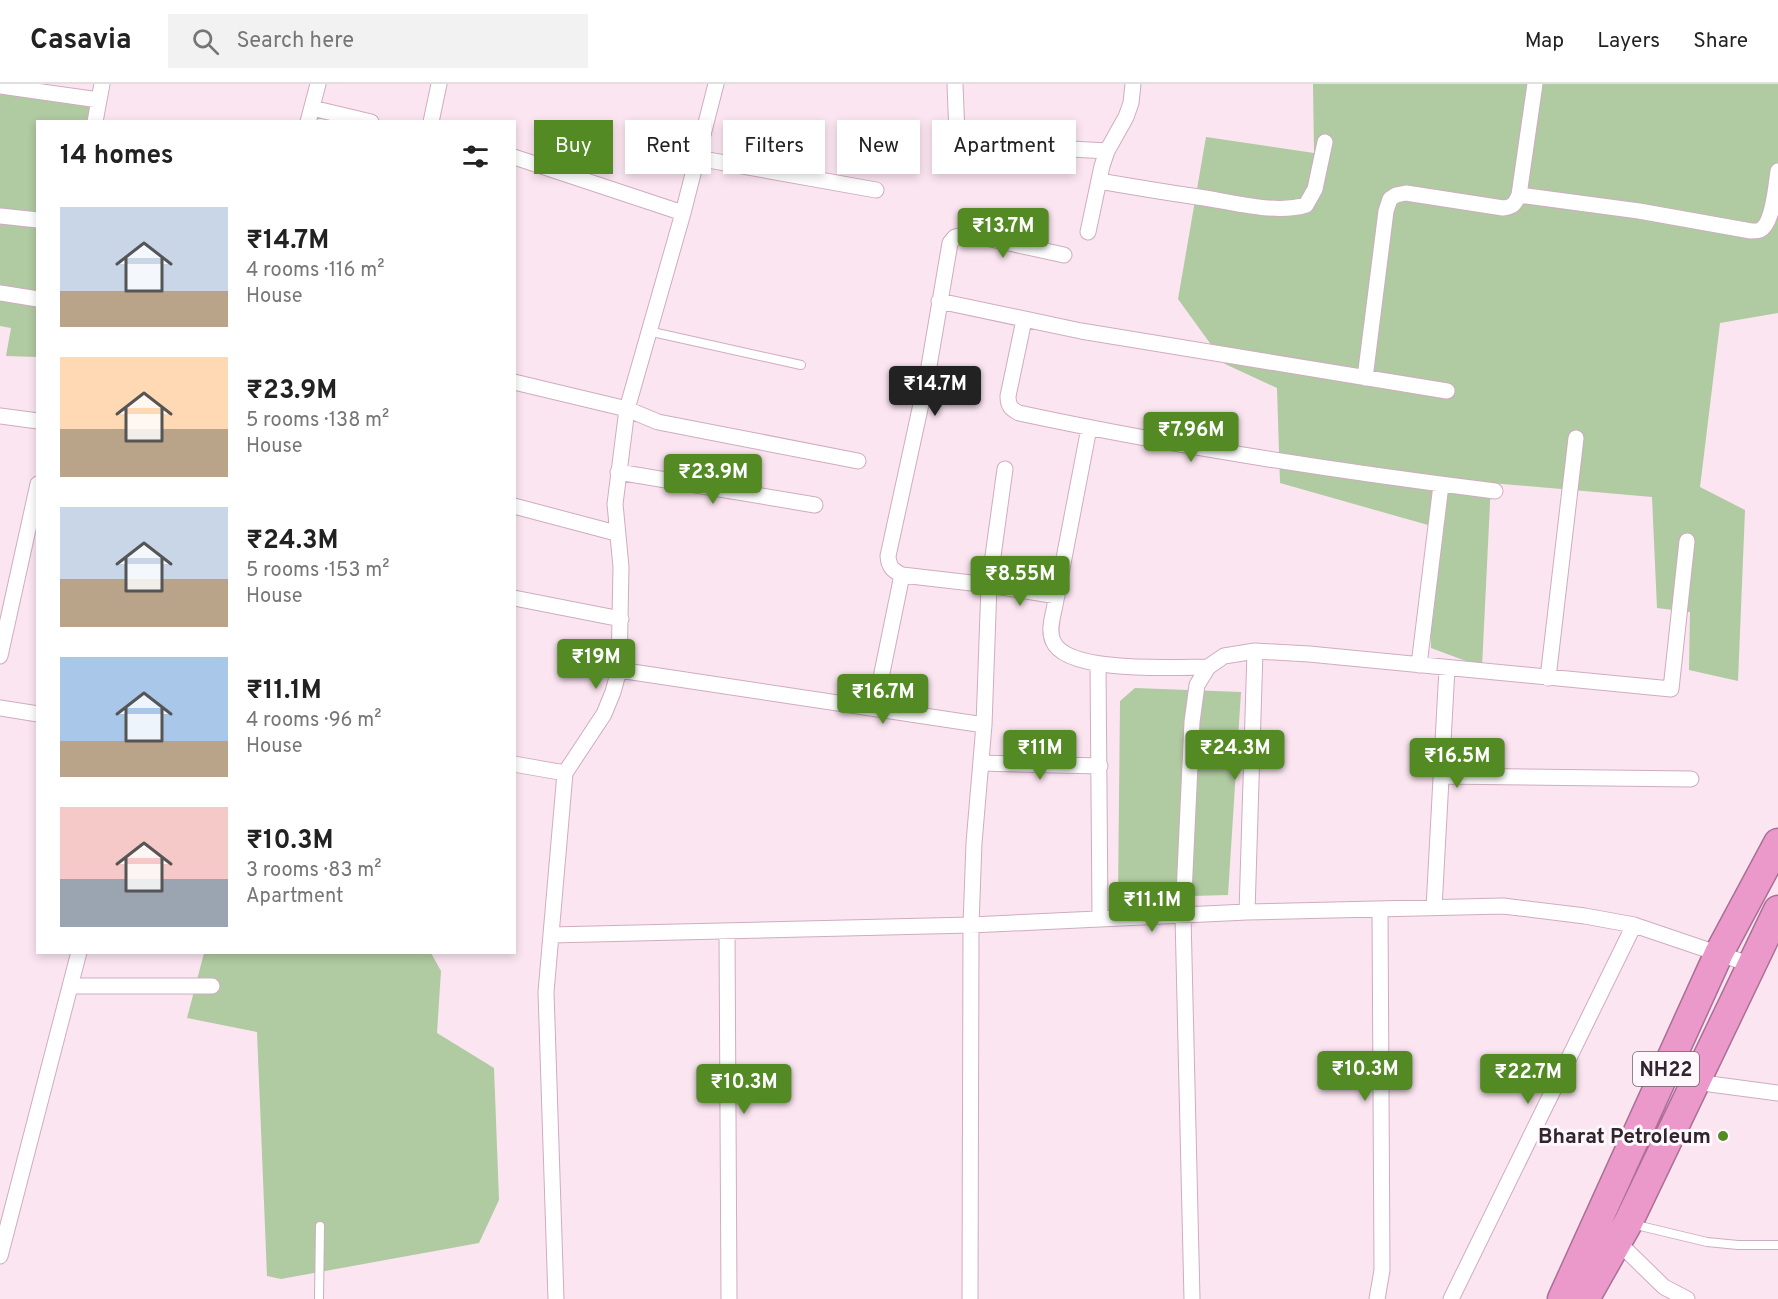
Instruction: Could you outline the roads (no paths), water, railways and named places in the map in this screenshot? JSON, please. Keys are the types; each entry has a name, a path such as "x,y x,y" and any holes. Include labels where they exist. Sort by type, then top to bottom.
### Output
{"highway":[{"name":"NH22","path":"1562,1299 1719,953 1778,843"},
{"name":"NH22","path":"1585,1299 1623,1232 1778,910"}],"street":[{"path":"95,120 102,84"},
{"path":"318,84 310,115 354,120"},
{"path":"431,120 439,84"},
{"path":"707,120 716,84"},
{"path":"955,84 957,135 1053,148 1107,151"},
{"path":"1088,232 1107,151 1126,117 1131,103 1133,84"},
{"path":"1365,378 1377,271 1386,211 1390,199 1406,193 1503,208 1515,204 1519,195 1535,84"},
{"path":"0,86 99,100"},
{"path":"1099,181 1236,203 1268,207 1298,207 1306,205 1315,189 1324,142"},
{"path":"516,157 683,213"},
{"path":"711,161 876,190"},
{"path":"1519,195 1760,231 1766,225 1774,201 1778,171"},
{"path":"556,1299 546,992 566,773 604,714 613,692 618,670 621,567 615,504 627,409 693,174"},
{"path":"0,216 36,220"},
{"path":"1057,596 902,575 893,571 889,566 888,556 928,372 947,252 955,237 968,234 1064,255"},
{"path":"0,293 36,299"},
{"path":"939,301 1081,331 1447,391"},
{"path":"1024,320 1008,396 1008,404 1012,410 1019,413 1089,428 1354,473 1495,491"},
{"path":"516,382 627,409 658,422 858,461"},
{"path":"0,416 36,421"},
{"path":"1089,428 1051,628 1053,641 1059,651 1077,660 1098,665 1208,667"},
{"path":"1548,678 1575,438"},
{"path":"970,1299 971,925 974,843 984,725 989,585 1005,469"},
{"path":"618,472 814,505"},
{"path":"1419,665 1442,484"},
{"path":"0,656 36,493"},
{"path":"516,507 616,533"},
{"path":"1192,1299 1183,916 1192,722 1197,685 1208,667 1224,656 1255,651 1671,689 1687,541"},
{"path":"875,707 902,575"},
{"path":"516,598 621,619"},
{"path":"1247,912 1255,651"},
{"path":"1098,665 1100,918"},
{"path":"1434,908 1448,668"},
{"path":"618,670 984,725"},
{"path":"0,708 36,714"},
{"path":"981,763 1100,766"},
{"path":"516,764 566,773"},
{"path":"1442,776 1692,779"},
{"path":"551,935 971,925 1247,912 1503,906 1585,916 1634,925 1752,965"},
{"path":"1377,1299 1382,1270 1380,909"},
{"path":"1451,1299 1634,925"},
{"path":"727,931 729,1299"},
{"path":"0,1256 78,954"},
{"path":"70,986 212,986"},
{"path":"1695,1082 1778,1094"},
{"path":"1623,1232 1664,1287 1687,1299"}],"lane":[{"path":"648,331 801,365"},
{"path":"319,1299 320,1226"},
{"path":"1623,1232 1738,1245 1778,1245"}],"place":[{"name":"Bharat Petroleum","path":"1723,1136"}]}
